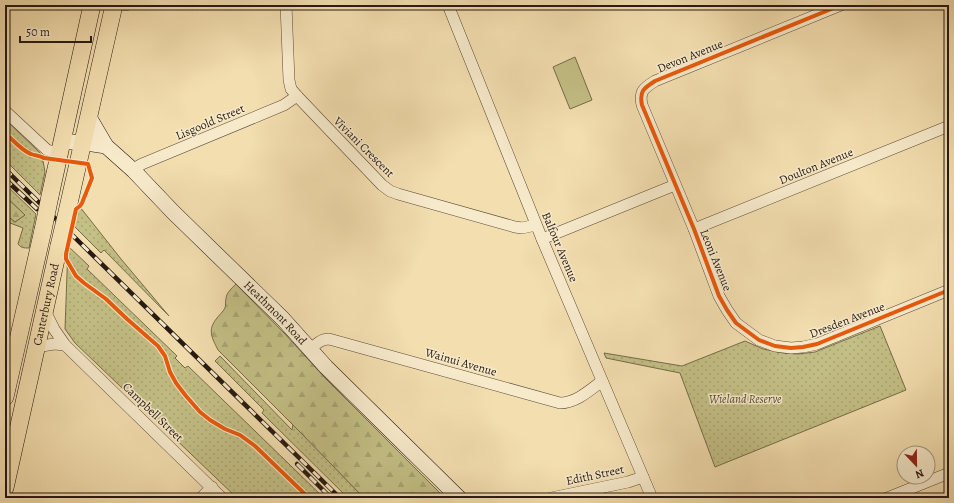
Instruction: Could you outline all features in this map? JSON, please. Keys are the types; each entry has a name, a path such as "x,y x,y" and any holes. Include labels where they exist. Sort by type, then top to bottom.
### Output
{"main road":[{"name":"Canterbury Road","path":"5,397 34,272 92,5"},
{"name":"Canterbury Road","path":"5,488 8,460 45,311 114,5"},
{"path":"34,272 46,264 50,263 55,266"}],"street":[{"name":"Viviani Crescent","path":"286,5 289,84 291,89 382,185 390,191 408,197 515,227 522,228 536,225"},
{"name":"Balfour Avenue","path":"448,5 536,225 652,498"},
{"name":"Devon Avenue","path":"675,185 642,105 641,95 643,90 655,81 841,5"},
{"name":"Lisgoold Street","path":"134,171 142,164 284,105 296,96"},
{"path":"5,111 36,140 61,147 81,149 94,144 110,149"},
{"path":"89,117 110,149"},
{"name":"Doulton Avenue","path":"694,230 949,126"},
{"name":"Heathmont Road","path":"110,149 283,319 326,367 459,498"},
{"path":"542,239 675,185"},
{"name":"Leoni Avenue","path":"675,185 719,296 736,323 750,334"},
{"name":"Dresden Avenue","path":"750,334 759,340 775,346 792,348 817,344 949,290"},
{"name":"Campbell Street","path":"45,311 65,345 222,498"},
{"name":"Wainui Avenue","path":"310,350 320,341 329,339 560,404 576,399 602,381"},
{"path":"36,347 54,344 65,345"},
{"path":"886,498 949,472"},
{"name":"Edith Street","path":"551,498 628,482 643,477"},
{"path":"201,498 212,487"}],"green space":[{"path":"575,57 592,100 570,109 553,67"},
{"path":"5,119 42,155 45,172 40,195 5,160"},
{"path":"5,184 36,214 29,248 23,248 18,244 23,228 5,221 5,214 15,222 25,215 5,196"},
{"path":"5,196 25,215 15,222 5,214"},
{"path":"80,207 169,316 104,250 101,253 73,225 76,210"},
{"path":"68,246 89,266 87,269 177,356 175,358 185,368 188,366 324,498 237,498 75,343 65,329"},
{"path":"236,284 326,379 445,498 364,498 218,350 212,338 212,326 225,308 228,293"},
{"name":"Wieland Reserve","path":"880,326 906,390 715,467 680,373 606,358 604,353 682,366 745,341 763,349 783,353 798,354 815,352"},
{"path":"220,356 292,430 293,424 364,498 348,498 262,413 264,410 215,361"}],"railway":[{"path":"5,169 340,498"},
{"path":"5,179 37,209"},
{"path":"297,464 331,498"}],"cycle path":[{"path":"841,5 655,81 643,90 641,96 642,105 694,229 719,296 736,323 759,340 775,346 791,348 817,344 949,290"},
{"path":"5,133 21,148 31,154 44,158 88,164 92,178 82,203 76,209 66,254 66,259 76,276 106,299 158,346 165,356 170,372 176,383 200,412 210,420 225,429 240,435 255,446 309,498"}]}
